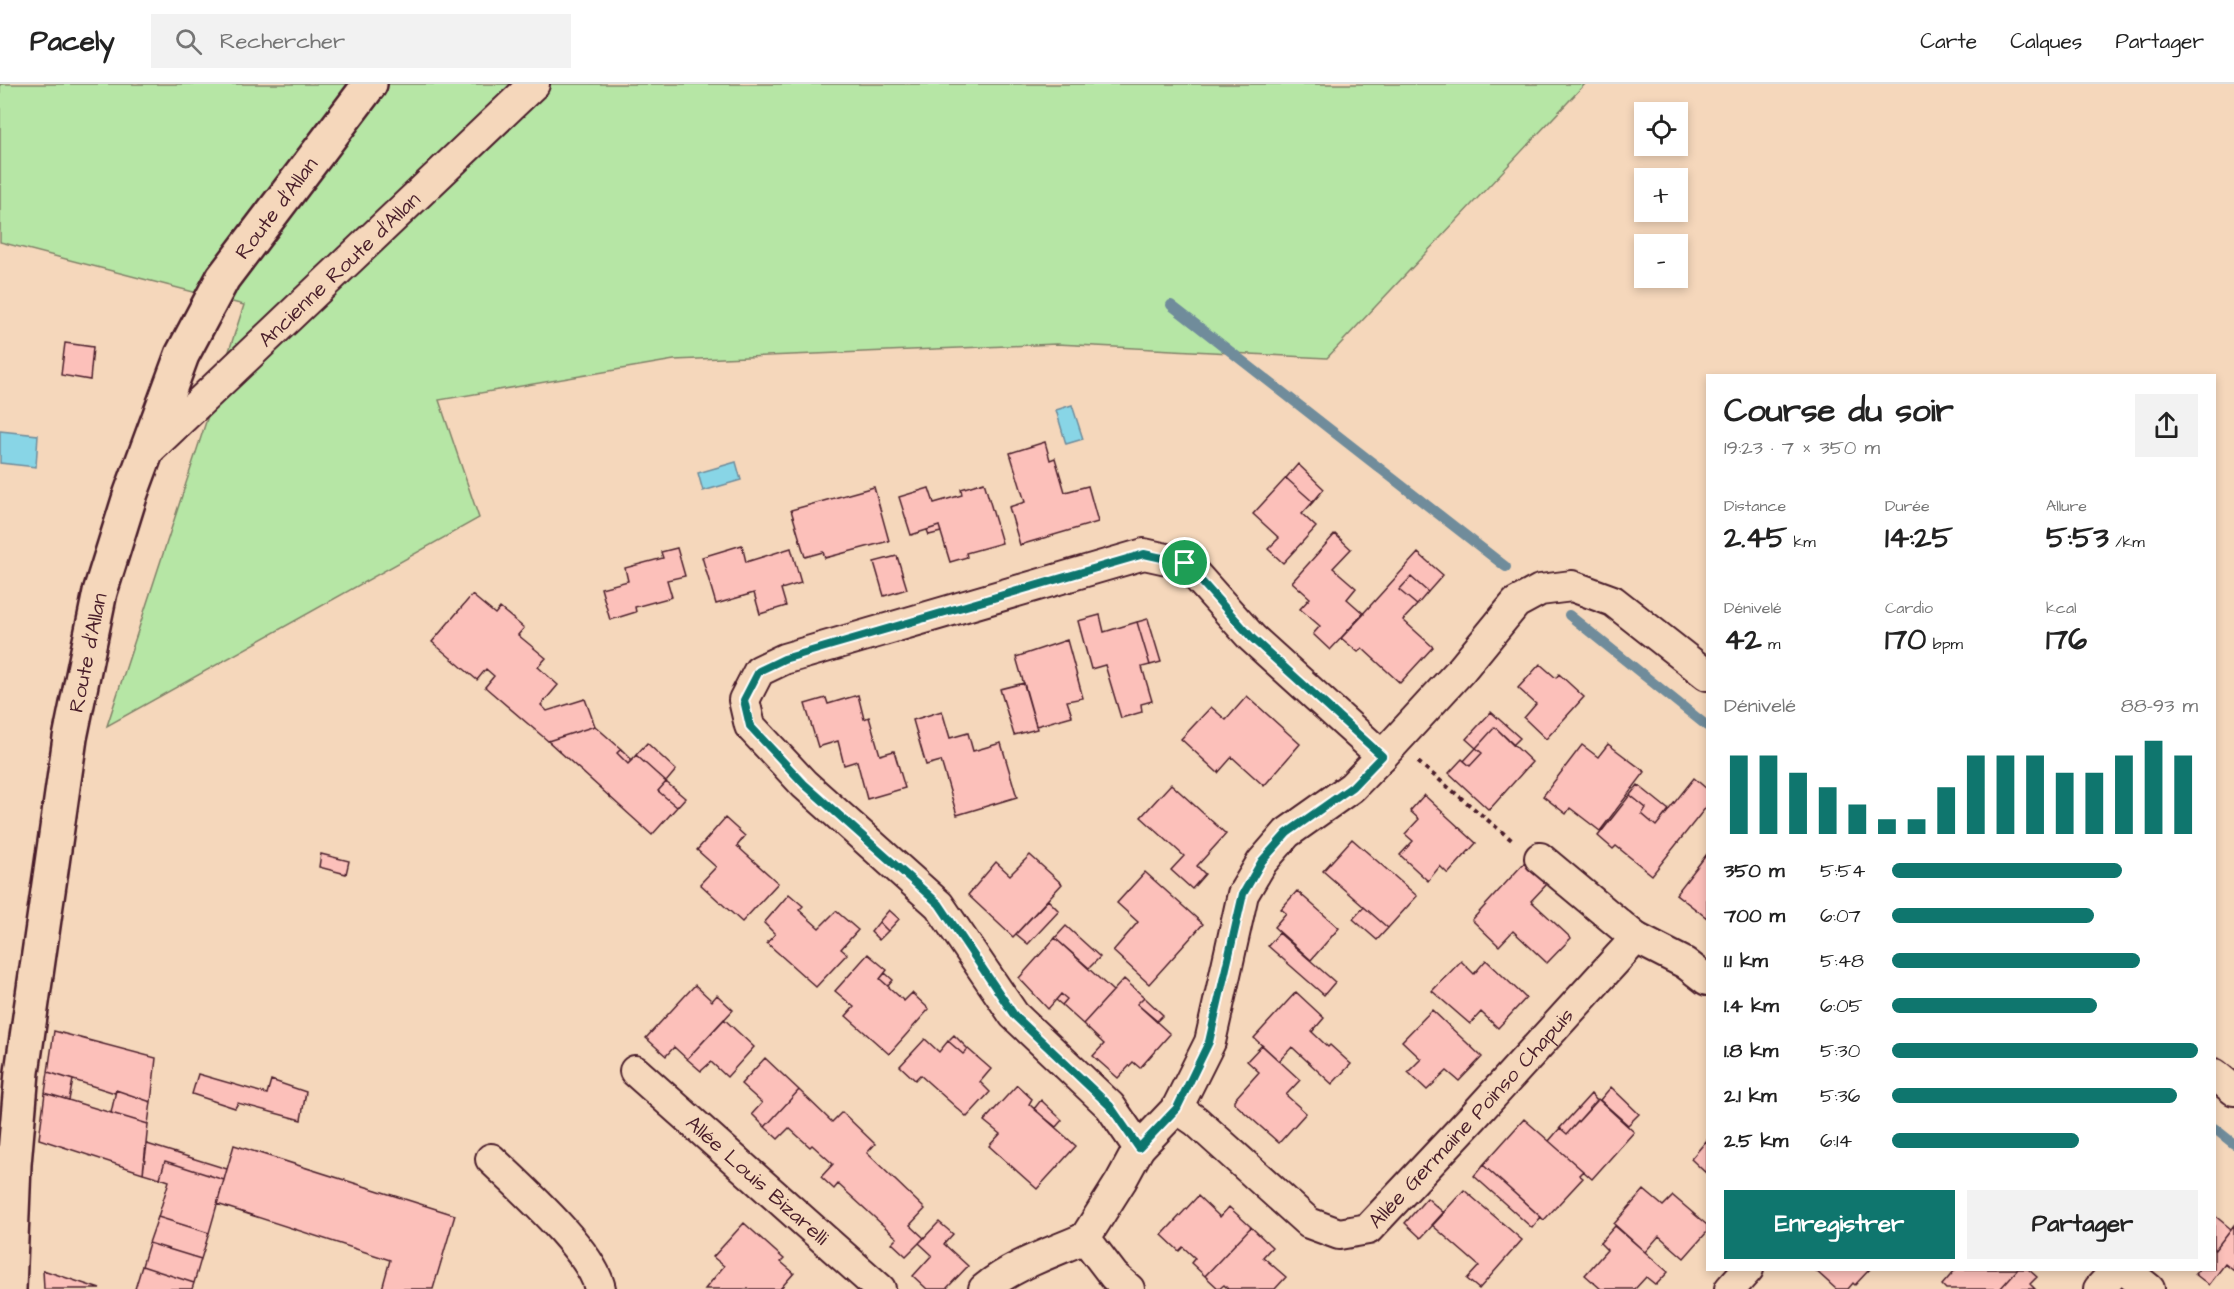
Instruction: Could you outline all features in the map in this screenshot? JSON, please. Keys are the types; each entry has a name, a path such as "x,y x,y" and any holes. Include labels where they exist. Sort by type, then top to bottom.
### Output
{"street":[{"name":"Route d'Allan","path":"9,1289 12,1199 22,1072 70,738 100,592 131,493 182,355 224,278 370,84"},
{"name":"Ancienne Route d'Allan","path":"145,454 534,84"},
{"path":"1139,1148 1110,1106 1014,1015 939,904 804,784 750,726 744,700 759,671 784,659 1144,554 1185,563 1252,638 1389,749"},
{"path":"984,1289 995,1280 1025,1264 1085,1238 1139,1148 1177,1108 1209,1042 1243,894 1257,870 1287,833 1352,787 1389,749 1462,669 1516,603 1540,590 1572,586 1613,601 1706,674"},
{"path":"1540,858 1636,938 1685,963 1706,979"},
{"name":"Allée Germaine Poinso Chapuis","path":"1177,1108 1196,1121 1310,1223 1339,1234 1368,1228 1636,938"},
{"name":"Allée Louis Bizarelli","path":"635,1071 880,1289"},
{"path":"2216,1076 2234,1090"},
{"path":"492,1159 555,1222 598,1277 600,1289"},
{"path":"1085,1238 1114,1276 1129,1289"},
{"path":"1730,1289 1746,1271"},
{"path":"2099,1289 2114,1271"},
{"path":"2126,1271 2149,1289"}],"path":[{"path":"1389,749 1522,848 1540,858"}],"green space":[{"path":"0,84 1585,84 1327,358 1057,344 674,360 439,400 479,518 107,726 244,305 0,242"}],"water":[{"path":"1072,405 1083,439 1066,444 1056,410"},
{"path":"0,431 38,435 36,467 0,463"},
{"path":"736,462 741,480 703,491 698,473"}],"building":[{"path":"65,343 93,347 90,380 61,375"},
{"path":"1045,442 1050,460 1055,458 1065,492 1088,486 1098,522 1020,545 1009,507 1025,502 1010,453"},
{"path":"1298,464 1324,489 1313,502 1286,478"},
{"path":"1286,478 1313,502 1302,514 1316,527 1283,563 1268,549 1279,538 1253,514"},
{"path":"984,482 1002,543 966,553 967,557 950,562 939,526 911,535 899,497 929,488 934,503 962,495 961,489"},
{"path":"874,487 889,541 825,558 823,552 805,557 791,510"},
{"path":"939,526 941,532 929,535 927,530"},
{"path":"1335,534 1351,549 1333,568 1356,588 1347,599 1364,614 1330,650 1313,634 1320,626 1300,609 1310,598 1292,582"},
{"path":"742,545 746,562 791,548 801,583 781,589 786,606 760,614 754,593 716,604 702,557"},
{"path":"677,548 685,576 667,580 672,597 635,607 636,612 610,620 601,588 628,581 625,568 663,558 661,552"},
{"path":"1418,553 1443,575 1428,592 1411,577 1399,590 1417,605 1403,620 1433,647 1400,683 1362,648 1358,652 1341,638"},
{"path":"897,556 907,589 884,596 874,562"},
{"path":"1411,577 1428,592 1417,605 1399,590"},
{"path":"472,595 495,614 500,608 524,628 518,635 546,658 538,667 558,685 541,705 547,711 585,699 595,726 548,741 485,687 494,676 486,669 477,680 432,642"},
{"path":"1100,615 1104,632 1137,622 1150,665 1142,667 1152,701 1141,704 1142,712 1121,718 1105,665 1091,669 1078,621"},
{"path":"1148,619 1161,662 1150,665 1137,622"},
{"path":"1067,640 1083,698 1067,701 1072,716 1036,726 1016,657"},
{"path":"1540,664 1556,678 1559,674 1584,697 1546,739 1524,718 1536,704 1518,688"},
{"path":"1024,683 1037,729 1014,735 1000,689"},
{"path":"858,695 864,719 869,717 880,755 894,751 905,788 867,799 857,761 844,765 838,741 818,747 805,704 826,698 828,704"},
{"path":"1247,696 1300,744 1264,786 1232,757 1218,773 1181,739 1211,707 1226,720"},
{"path":"942,711 950,738 968,733 973,751 1001,743 1017,797 957,815 941,761 926,765 913,720"},
{"path":"1491,712 1520,738 1513,745 1495,727 1476,748 1466,739"},
{"path":"595,726 621,749 617,753 628,764 636,755 666,782 658,791 677,807 652,835 548,741"},
{"path":"1495,727 1532,762 1489,810 1449,773 1462,759 1470,766 1482,753 1476,748"},
{"path":"647,743 676,770 666,782 636,755"},
{"path":"1608,744 1645,772 1600,831 1570,808 1566,814 1543,796 1582,745 1598,757"},
{"path":"1476,748 1482,753 1470,766 1464,761"},
{"path":"621,749 632,760 628,764 617,753"},
{"path":"1694,778 1706,788 1706,807 1652,875 1616,846 1613,849 1598,836 1630,795 1646,808 1642,814 1656,826"},
{"path":"666,782 685,798 677,807 658,791"},
{"path":"1171,784 1226,834 1197,866 1205,874 1192,889 1171,870 1184,856 1141,817"},
{"path":"1638,785 1669,810 1656,826 1642,814 1646,808 1630,795"},
{"path":"1424,795 1476,843 1448,874 1440,866 1428,881 1400,855 1413,841 1405,834 1419,819 1410,811"},
{"path":"725,818 745,836 737,846 778,883 742,922 700,884 716,867 697,850"},
{"path":"1352,839 1417,896 1388,928 1323,871"},
{"path":"321,854 349,861 346,874 319,867"},
{"path":"1030,855 1062,884 1013,937 968,895 996,862 1010,875"},
{"path":"1706,855 1706,917 1676,894"},
{"path":"1524,863 1547,884 1531,901 1571,938 1547,963 1513,931 1499,946 1472,920"},
{"path":"1145,872 1203,924 1149,984 1113,951 1138,922 1117,903"},
{"path":"1297,891 1339,928 1311,960 1274,927 1286,913 1281,909"},
{"path":"789,894 803,906 799,910 819,928 836,911 858,930 841,949 847,954 816,987 767,943 775,934 764,923"},
{"path":"1048,900 1059,911 1028,944 1016,934"},
{"path":"1364,907 1388,928 1377,940 1353,919"},
{"path":"889,910 899,919 888,931 879,922"},
{"path":"879,922 888,931 879,940 871,932"},
{"path":"1066,926 1100,957 1089,968 1055,938"},
{"path":"1279,933 1335,982 1324,995 1268,946"},
{"path":"1055,938 1113,991 1083,1024 1062,1005 1067,999 1061,994 1048,1009 1019,978"},
{"path":"868,954 887,970 880,979 904,1001 912,993 929,1009 889,1054 846,1016 854,1007 835,991"},
{"path":"1486,960 1526,998 1498,1028 1481,1012 1470,1024 1432,991 1461,961 1474,974"},
{"path":"885,973 893,980 888,986 880,979"},
{"path":"1124,979 1144,997 1137,1004 1170,1034 1140,1068 1133,1062 1118,1078 1093,1056 1104,1044 1083,1024"},
{"path":"695,985 712,1001 717,995 733,1010 687,1059 674,1047 666,1056 646,1038"},
{"path":"1296,992 1324,1018 1312,1032 1351,1064 1332,1084 1292,1047 1279,1061 1254,1038"},
{"path":"1061,994 1067,999 1062,1005 1056,1000"},
{"path":"1144,997 1163,1015 1157,1021 1137,1004"},
{"path":"1432,1010 1482,1057 1459,1081 1447,1071 1427,1090 1408,1072 1421,1059 1402,1041"},
{"path":"724,1019 754,1047 727,1077 711,1062 701,1071 687,1059"},
{"path":"54,1031 156,1058 151,1102 48,1072"},
{"path":"954,1035 968,1049 963,1054 948,1041"},
{"path":"925,1039 939,1052 948,1041 963,1054 968,1049 991,1069 980,1082 990,1092 967,1117 920,1075 915,1080 900,1066"},
{"path":"1262,1045 1300,1080 1286,1095 1306,1113 1279,1143 1234,1103 1234,1100 1259,1072 1247,1061"},
{"path":"765,1058 799,1090 765,1127 752,1114 762,1103 741,1084"},
{"path":"48,1072 73,1080 69,1100 45,1093"},
{"path":"198,1074 267,1094 271,1080 306,1092 301,1120 238,1103 235,1108 192,1094"},
{"path":"1017,1085 1032,1099 1029,1104 1076,1146 1037,1189 989,1146 1000,1134 984,1121"},
{"path":"1611,1087 1639,1114 1628,1125 1600,1100"},
{"path":"116,1090 151,1102 148,1124 111,1113"},
{"path":"799,1090 832,1122 842,1112 875,1144 867,1153 925,1209 910,1225 924,1238 906,1256 892,1243 897,1238 838,1184 834,1189 821,1177 833,1164 789,1128 778,1139 765,1127"},
{"path":"45,1093 148,1124 143,1173 39,1139"},
{"path":"1591,1094 1597,1101 1567,1134 1560,1128"},
{"path":"1598,1099 1634,1132 1592,1179 1549,1141 1560,1128 1567,1134"},
{"path":"1041,1100 1062,1120 1056,1127 1034,1109"},
{"path":"1524,1119 1583,1171 1579,1175 1583,1178 1544,1220 1483,1165"},
{"path":"1706,1141 1706,1173 1691,1159"},
{"path":"147,1144 227,1169 224,1180 165,1161 160,1178 143,1173"},
{"path":"234,1145 455,1215 433,1289 382,1289 390,1260 217,1204"},
{"path":"165,1161 224,1180 209,1233 158,1217 169,1181 160,1178"},
{"path":"1483,1165 1541,1217 1532,1228 1474,1176"},
{"path":"1464,1190 1522,1240 1479,1289 1467,1279 1479,1266 1432,1225"},
{"path":"1644,1190 1663,1206 1673,1196 1706,1224 1706,1233 1684,1258 1659,1236 1645,1252 1614,1224"},
{"path":"1198,1196 1220,1217 1229,1207 1251,1227 1205,1276 1191,1263 1195,1258 1183,1247 1179,1251 1162,1235"},
{"path":"1427,1198 1444,1213 1421,1238 1405,1223"},
{"path":"158,1217 209,1233 201,1259 149,1243"},
{"path":"2216,1217 2231,1229 2216,1248"},
{"path":"939,1222 953,1234 944,1244 968,1266 946,1289 927,1289 913,1276 932,1255 919,1243"},
{"path":"744,1223 784,1259 781,1262 794,1273 780,1289 705,1289 724,1266 713,1257"},
{"path":"2234,1225 2234,1271 2225,1264 2209,1285 2195,1274 2197,1271 2216,1271 2216,1248"},
{"path":"1615,1226 1668,1272 1656,1285 1646,1277 1635,1289 1601,1289 1585,1275 1607,1250 1600,1243"},
{"path":"1251,1227 1272,1247 1263,1257 1286,1277 1275,1289 1228,1289 1224,1285 1219,1289 1205,1276"},
{"path":"149,1243 201,1259 194,1283 142,1266"},
{"path":"142,1266 194,1283 192,1289 135,1289"},
{"path":"43,1270 100,1289 44,1289"},
{"path":"1816,1271 1868,1271 1848,1289 1836,1289"},
{"path":"1954,1271 2016,1271 2000,1289 1946,1289 1942,1285"},
{"path":"2016,1271 2030,1271 2037,1277 2030,1284 2035,1289 2000,1289"}],"waterway":[{"path":"1171,305 1506,567"},
{"path":"1569,615 1706,725"},
{"path":"2216,1130 2234,1144"}],"route":[{"path":"1144,554 1185,563 1252,638 1382,756 1352,787 1287,833 1262,861 1243,894 1209,1042 1177,1108 1139,1148 1110,1106 1014,1015 939,904 804,784 750,726 744,700 759,671 784,659 1144,554"}]}
